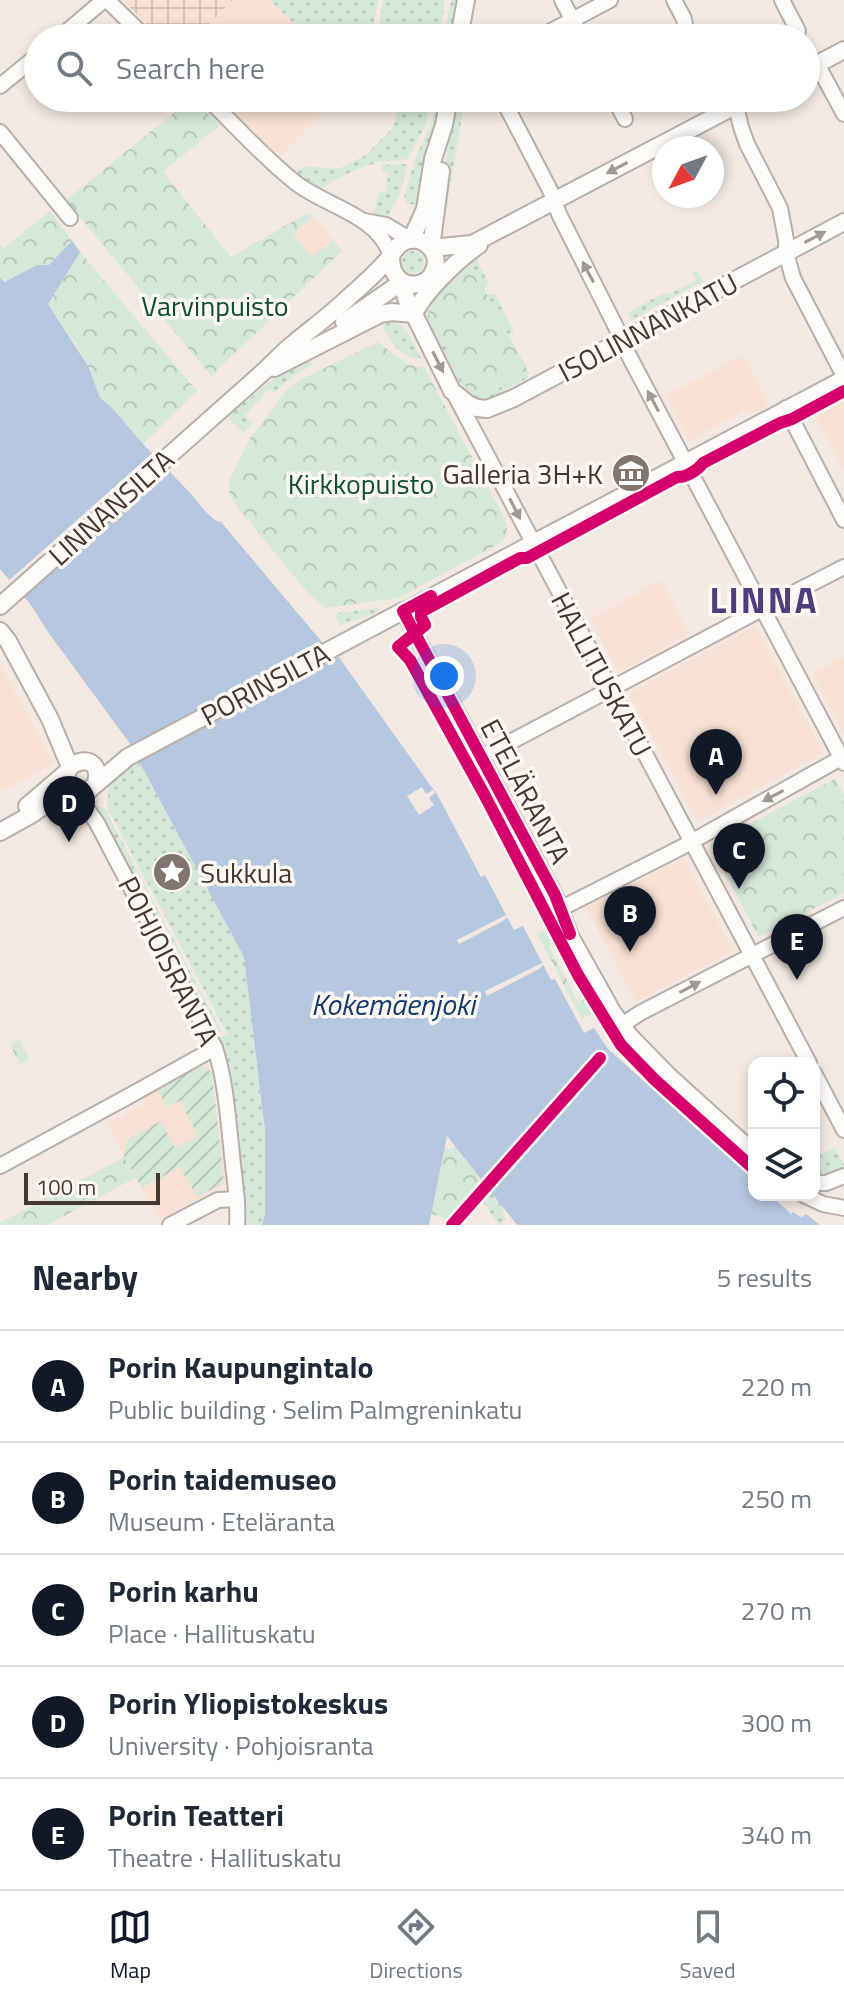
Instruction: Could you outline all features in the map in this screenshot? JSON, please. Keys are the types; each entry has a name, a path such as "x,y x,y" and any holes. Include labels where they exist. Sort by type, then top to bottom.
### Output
{"main road":[{"path":"820,63 844,50"},
{"path":"411,240 425,209 433,159 446,112"},
{"path":"431,248 472,244 724,112"},
{"path":"431,248 443,160 444,125"},
{"path":"437,210 446,231 461,238 475,237 494,227 508,226"},
{"name":"ISOLINNANKATU","path":"452,391 477,408 487,409 514,398 844,222"},
{"path":"261,374 380,314 414,314 419,303 468,253 499,235 508,226"},
{"path":"261,374 350,296 398,246 411,240 423,242 431,248 436,260 431,276 415,285 402,282 393,270 391,256"},
{"path":"261,374 402,282"},
{"name":"HALLITUSKATU","path":"402,282 414,314 452,391"},
{"name":"LINNANSILTA","path":"0,606 261,374"},
{"name":"PORINSILTA","path":"95,784 128,757 403,611"},
{"path":"0,631 79,766 97,773 95,784 89,790 60,794 0,832"},
{"name":"PORINSILTA","path":"79,766 128,757"},
{"path":"76,790 68,779 79,766"},
{"path":"0,821 27,806 79,766"}],"street":[{"path":"76,24 106,0 131,24"},
{"path":"562,0 574,24"},
{"path":"564,24 610,0"},
{"path":"674,0 685,24"},
{"path":"782,0 794,24"},
{"path":"0,86 24,66"},
{"path":"820,79 844,114"},
{"path":"222,112 298,185 363,220 386,225 411,240"},
{"path":"509,112 627,352 843,761 560,909"},
{"path":"621,112 625,119"},
{"path":"403,611 844,377 793,278 780,208 747,144 741,127 742,112"},
{"path":"0,132 70,218"},
{"path":"363,220 386,242 391,256"},
{"name":"HALLITUSKATU","path":"452,391 806,1057"},
{"path":"786,408 844,520"},
{"path":"482,757 844,567"},
{"name":"ETELÄRANTA","path":"403,611 555,895 571,936 622,1025 648,1055 748,1147"},
{"name":"POHJOISRANTA","path":"95,784 93,803 97,823"},
{"name":"POHJOISRANTA","path":"76,790 97,823 215,1048 223,1080 237,1199 237,1225"},
{"path":"622,1025 844,908"},
{"path":"0,1166 215,1048"},
{"path":"820,1084 844,1130"},
{"path":"820,1183 842,1180"},
{"path":"170,1225 218,1200 237,1199"},
{"path":"817,1201 844,1208"}],"shaded area":[{"path":"123,0 233,0 210,24 146,24"},
{"path":"233,0 271,0 295,24 210,24"},
{"path":"234,112 324,112 279,157"},
{"path":"313,217 333,240 313,257 293,234"},
{"path":"743,355 769,404 750,414 748,409 689,441 666,396"},
{"path":"844,400 844,470 815,416"},
{"path":"661,580 689,634 617,670 590,619"},
{"path":"754,627 823,753 701,820 696,819 630,695"},
{"path":"844,657 844,734 812,674"},
{"path":"0,664 54,764 0,792"},
{"path":"684,858 733,951 636,1002 586,907"},
{"path":"203,1065 211,1071 226,1184 159,1220 107,1124 145,1103 142,1097"}],"green space":[{"path":"270,0 378,0 374,24 295,24"},
{"path":"383,0 445,0 441,24 379,24"},
{"path":"451,0 459,0 455,24 447,24"},
{"name":"Varvinpuisto","path":"175,112 207,112 220,125 163,172 231,257 307,213 313,217 293,234 312,257 333,240 342,251 211,376 66,200"},
{"path":"396,112 428,112 426,125 407,159 383,161 365,167 319,191 297,175 305,166 338,169 366,155 391,130"},
{"path":"434,112 439,112 421,205 408,204 405,194 416,157"},
{"path":"454,112 463,112 447,204 441,207"},
{"path":"406,164 398,198 385,221 375,217 379,192 385,193 389,173 383,172 381,165"},
{"path":"50,211 80,252 197,391 143,444 100,398 79,349 48,304 0,278 0,245 4,248"},
{"path":"413,251 421,254 424,262 421,270 413,273 405,270 402,262 405,254"},
{"path":"477,256 489,283 484,290 486,294 496,296 514,332 509,335 529,373 528,378 503,391 504,394 485,400 473,398 462,385 428,320 428,309 436,291"},
{"path":"473,269 529,373 484,396 476,396 468,390 426,308 437,289"},
{"path":"697,270 703,281 631,320 627,313 696,280 692,272"},
{"path":"393,317 408,333 421,358 402,352 392,343 382,325 367,329 310,359 312,365 275,392 268,390 245,416 253,423 244,432 226,415 279,374 375,322"},
{"name":"Kirkkopuisto","path":"378,342 408,365 424,367 506,521 507,533 502,542 398,598 325,608 308,593 238,508 229,492 229,480 250,438 286,391 300,380"},
{"path":"379,608 377,612 340,625 335,615 339,613"},
{"path":"139,762 244,957 265,1130 265,1215 262,1225 242,1225 217,1040 227,1033 107,807 109,785"},
{"path":"835,779 844,795 844,893 759,937 710,845"},
{"path":"98,806 105,809 222,1032 216,1035 102,820"},
{"path":"553,914 607,1011 604,1013 550,916"},
{"path":"551,927 558,941 549,946 578,1002 588,998 595,1012 582,1019 537,934"},
{"path":"19,1040 30,1059 20,1064 10,1045"},
{"path":"636,1050 748,1153 748,1159 666,1085 636,1055"},
{"path":"201,1066 212,1073 224,1183 197,1197 180,1167 142,1188 124,1157 127,1139 161,1121 175,1148 198,1136 180,1101 167,1107 157,1089"},
{"path":"455,1146 486,1187 455,1221 431,1214 444,1149"},
{"path":"835,1148 844,1164 831,1175 820,1176 820,1155"},
{"path":"124,1157 135,1178 47,1225 0,1225 0,1223"},
{"path":"489,1189 504,1208 502,1212 506,1220 499,1225 482,1200"}],"water":[{"name":"Kokemäenjoki","path":"72,241 80,252 48,304 88,366 100,398 204,510 221,522 333,659 339,657 438,796 481,877 485,875 514,930 523,926 551,980 555,979 584,1033 594,1028 608,1049 748,1175 748,1201 777,1201 791,1214 793,1212 801,1217 806,1214 820,1225 517,1225 447,1136 429,1225 262,1225 265,1215 265,1130 244,957 128,741 31,605 0,569 0,278 5,282 37,265 49,265"}],"pier":[{"path":"155,451 168,464 19,597 7,582"},
{"path":"422,787 426,794 433,790 435,793 429,798 434,805 419,815 407,796"},
{"path":"506,915 503,921 459,944 457,940"},
{"path":"542,963 539,969 487,996 485,991"}],"cycle path":[{"path":"748,1164 621,1045 578,975 410,660 398,647 425,625 421,612 844,391"},
{"path":"431,596 403,611 555,895 570,934"},
{"path":"452,1225 600,1058"}],"place":[{"name":"Galleria 3H+K","path":"631,473"},
{"name":"Porin Kaupungintalo","path":"716,795"},
{"name":"Porin Yliopistokeskus","path":"69,842"},
{"name":"Sukkula","path":"172,872"},
{"name":"Porin karhu","path":"739,889"},
{"name":"Porin taidemuseo","path":"630,952"},
{"name":"Porin Teatteri","path":"797,980"}],"district":[{"name":"LINNA","path":"764,599"}]}
